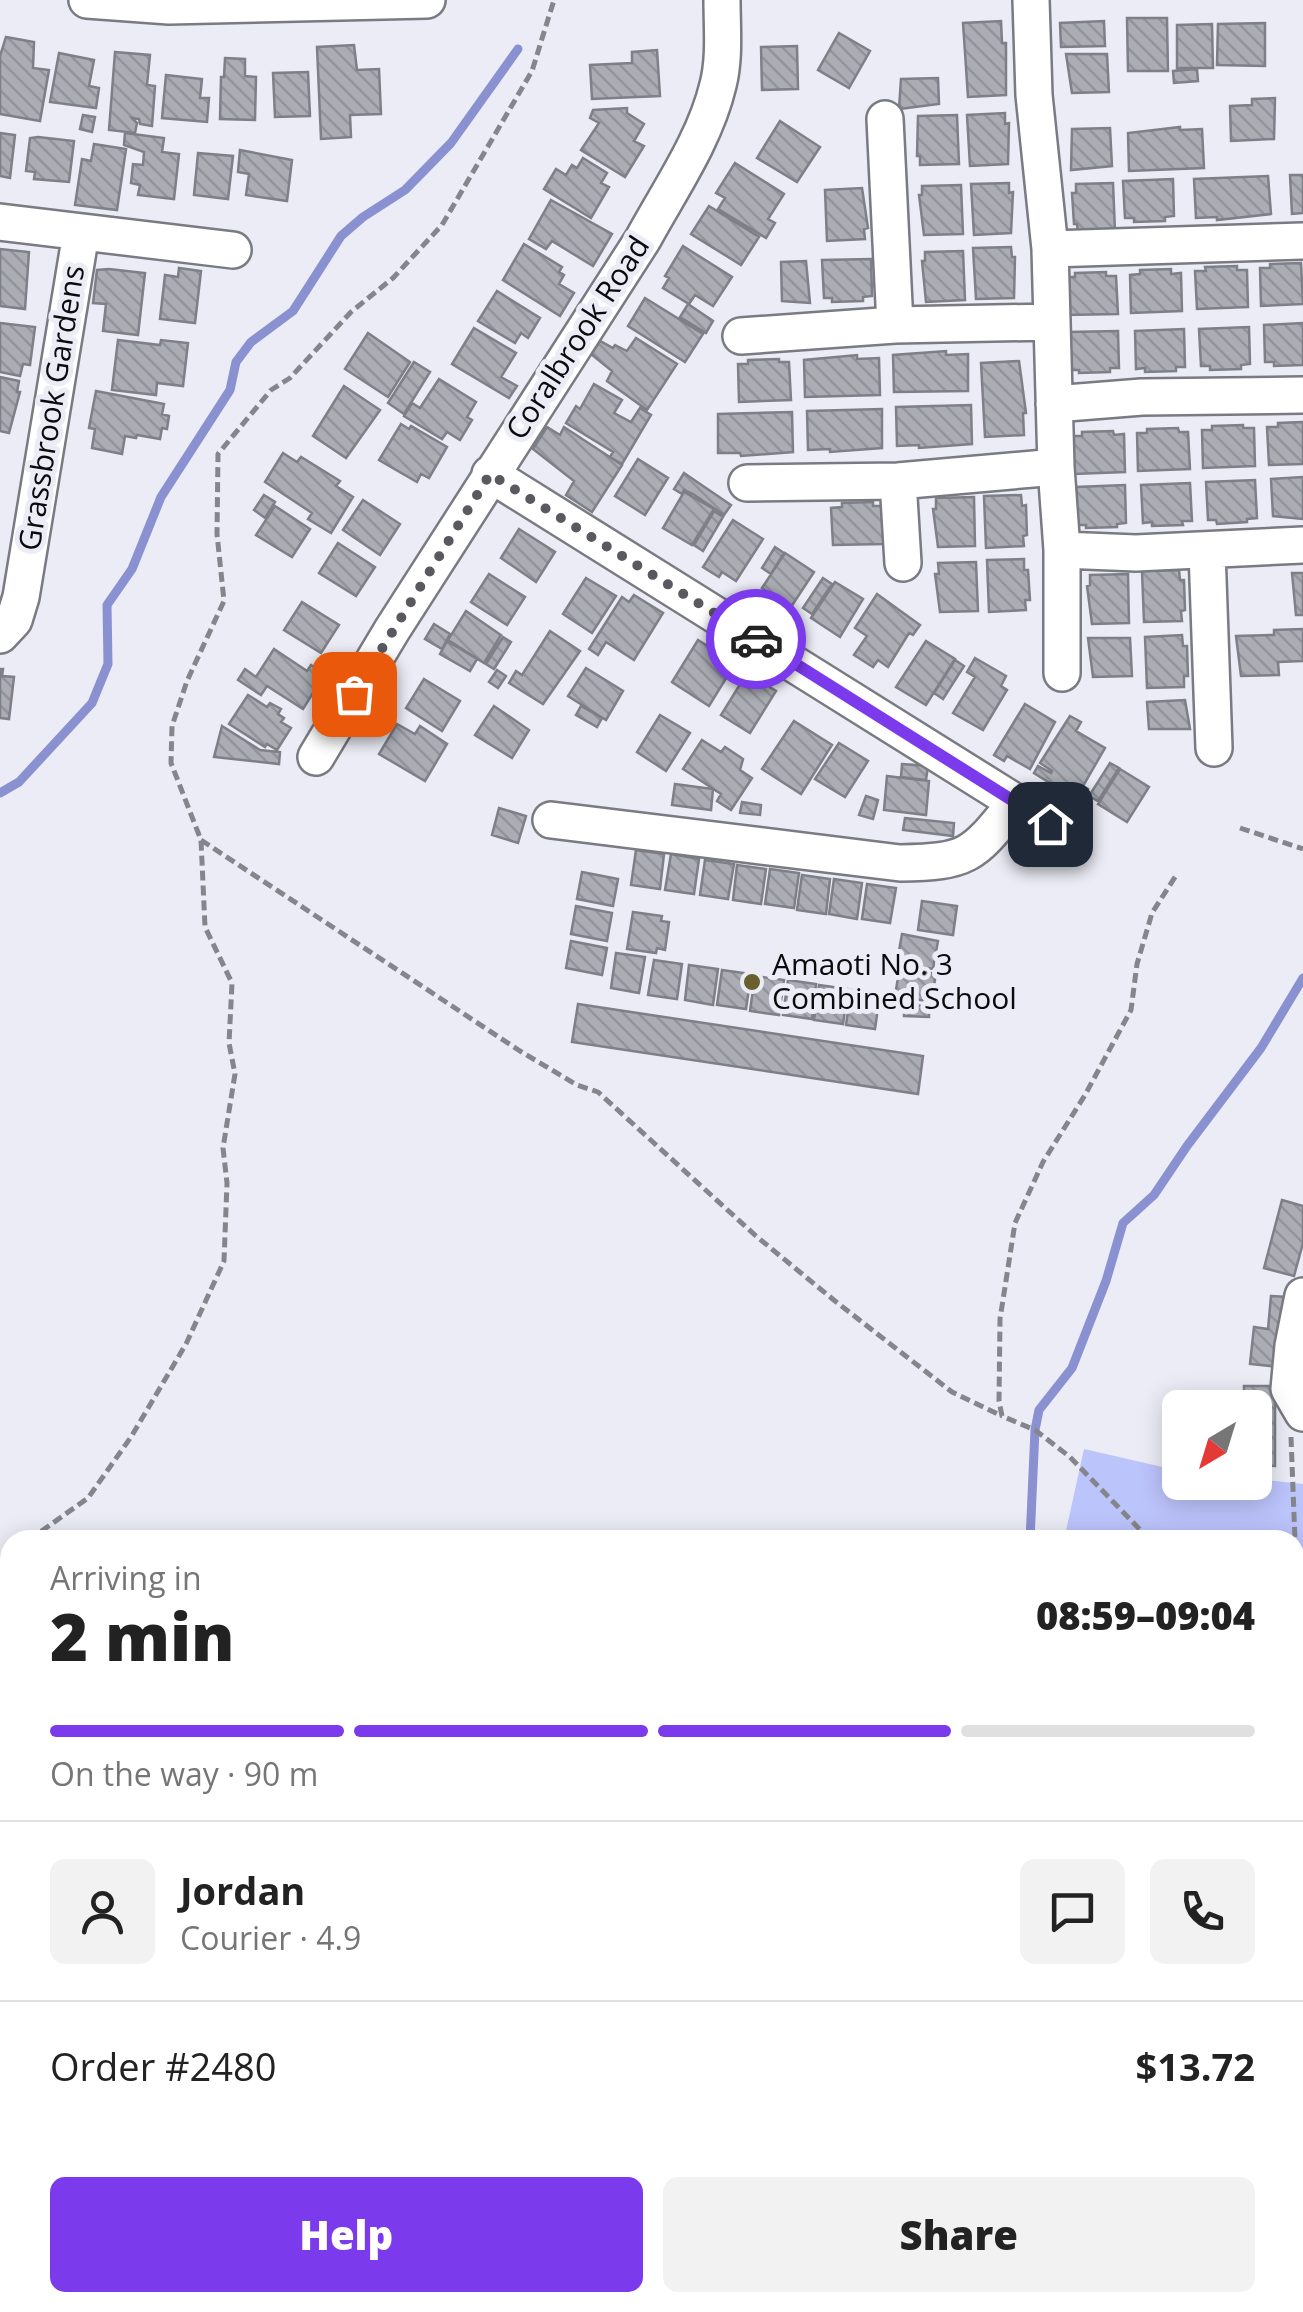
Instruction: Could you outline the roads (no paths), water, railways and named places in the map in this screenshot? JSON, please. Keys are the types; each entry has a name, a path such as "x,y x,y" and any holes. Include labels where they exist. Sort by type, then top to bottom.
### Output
{"street":[{"path":"87,0 142,6 427,0"},
{"name":"Coralbrook Road","path":"316,757 490,474 643,239 698,136 718,86 722,0"},
{"path":"1030,0 1034,95 1050,249 1062,550 1062,673"},
{"path":"885,119 895,325"},
{"name":"Grassbrook Gardens","path":"0,222 233,250"},
{"name":"Grassbrook Gardens","path":"0,635 14,620 21,598 81,233"},
{"path":"1050,249 1303,241"},
{"path":"741,336 895,325 1050,322"},
{"path":"1054,404 1142,397 1303,396"},
{"path":"748,483 898,480 1056,467"},
{"path":"490,474 1050,824"},
{"path":"898,480 903,562"},
{"path":"1062,550 1207,551 1303,545"},
{"path":"1207,551 1214,748"},
{"path":"551,820 900,863 946,862 977,850 1016,802"},
{"path":"1296,1401 1293,1346 1303,1296"}],"waterway":[{"path":"0,793 19,782 92,703 108,664 107,605 132,569 161,497 230,390 236,362 251,342 293,311 341,236 405,190 451,143 518,49"},
{"path":"1030,1530 1039,1410 1072,1368 1106,1281 1123,1223 1154,1195 1261,1048 1303,978"}],"place":[{"name":"Amaoti No. 3 Combined School","path":"752,982"}]}
